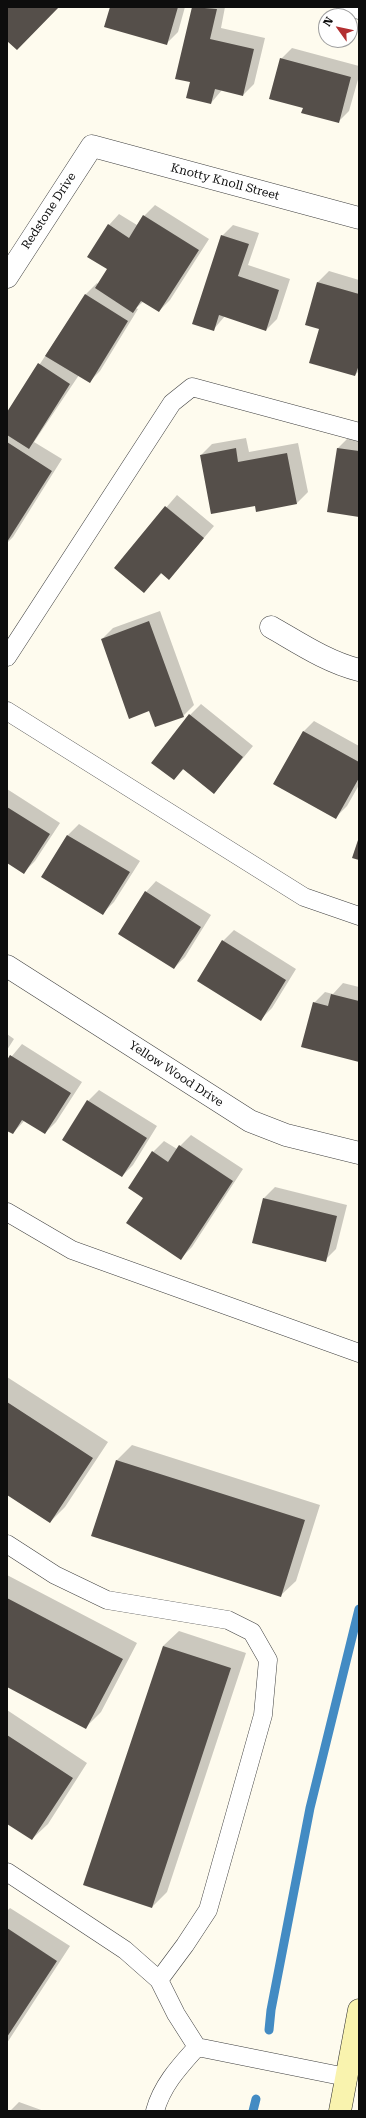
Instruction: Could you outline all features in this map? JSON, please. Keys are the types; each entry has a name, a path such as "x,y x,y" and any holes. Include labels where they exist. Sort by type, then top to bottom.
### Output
{"main road":[{"path":"340,2111 359,2010"}],"street":[{"name":"Knotty Knoll Street","path":"92,146 359,218"},
{"name":"Redstone Drive","path":"7,277 92,146"},
{"path":"271,627 342,666 359,670"},
{"name":"Yellow Wood Drive","path":"7,966 250,1121 286,1135 359,1153"}],"lane":[{"path":"346,7 359,10"},
{"path":"7,657 172,403 192,387 359,432"},
{"path":"7,711 304,897 359,916"},
{"path":"7,1212 72,1250 359,1353"},
{"path":"7,1544 55,1575 108,1600 228,1620 252,1632 268,1660 264,1715 208,1910 185,1945 162,1987"},
{"path":"7,1872 125,1950 162,1987 197,2047 346,2077"},
{"path":"155,2111 157,2103 173,2073 197,2047"}],"building":[{"path":"7,7 59,7 17,50 7,41"},
{"path":"110,7 178,7 167,45 104,27"},
{"path":"192,7 217,9 210,39 254,49 243,96 215,89 211,104 186,98 190,82 175,79"},
{"path":"280,58 351,77 339,123 301,113 303,108 269,99"},
{"path":"143,215 199,250 159,312 141,301 133,313 95,288 107,269 87,257 108,224 129,238"},
{"path":"221,235 249,244 238,276 279,290 266,331 219,315 214,331 192,324"},
{"path":"317,282 359,294 359,365 355,376 309,363 319,329 305,325"},
{"path":"85,294 128,321 90,383 45,356"},
{"path":"38,363 70,384 29,449 7,435 7,412"},
{"path":"7,442 52,471 7,542"},
{"path":"236,448 238,462 287,453 297,504 256,512 255,506 211,514 200,455"},
{"path":"337,448 359,451 359,517 327,512"},
{"path":"165,506 204,538 169,580 161,573 144,593 114,568"},
{"path":"149,621 184,717 155,727 149,711 129,719 101,639"},
{"path":"189,714 243,757 214,794 183,769 174,780 151,763"},
{"path":"303,731 359,762 359,778 336,819 273,784"},
{"path":"7,807 50,834 24,874 7,863"},
{"path":"67,835 130,872 103,915 41,877"},
{"path":"359,837 359,860 352,858"},
{"path":"145,891 201,927 174,969 118,934"},
{"path":"222,940 286,980 261,1021 197,981"},
{"path":"331,994 359,1001 359,1062 301,1047 313,1002 328,1006"},
{"path":"10,1055 71,1093 45,1134 22,1120 13,1134 7,1131 7,1060"},
{"path":"87,1100 147,1138 122,1177 62,1140"},
{"path":"179,1145 233,1181 181,1260 126,1223 143,1198 128,1188 152,1151 168,1162"},
{"path":"263,1198 337,1216 326,1262 252,1243"},
{"path":"7,1402 93,1458 50,1523 7,1495"},
{"path":"116,1460 305,1520 281,1597 91,1536"},
{"path":"7,1598 123,1659 86,1729 7,1687"},
{"path":"163,1646 231,1668 152,1908 83,1885"},
{"path":"7,1735 73,1778 32,1840 7,1824"},
{"path":"7,1928 57,1961 7,2037"}],"waterway":[{"path":"269,2030 271,2010 310,1808 359,1609"},
{"path":"253,2111 256,2099"}]}
